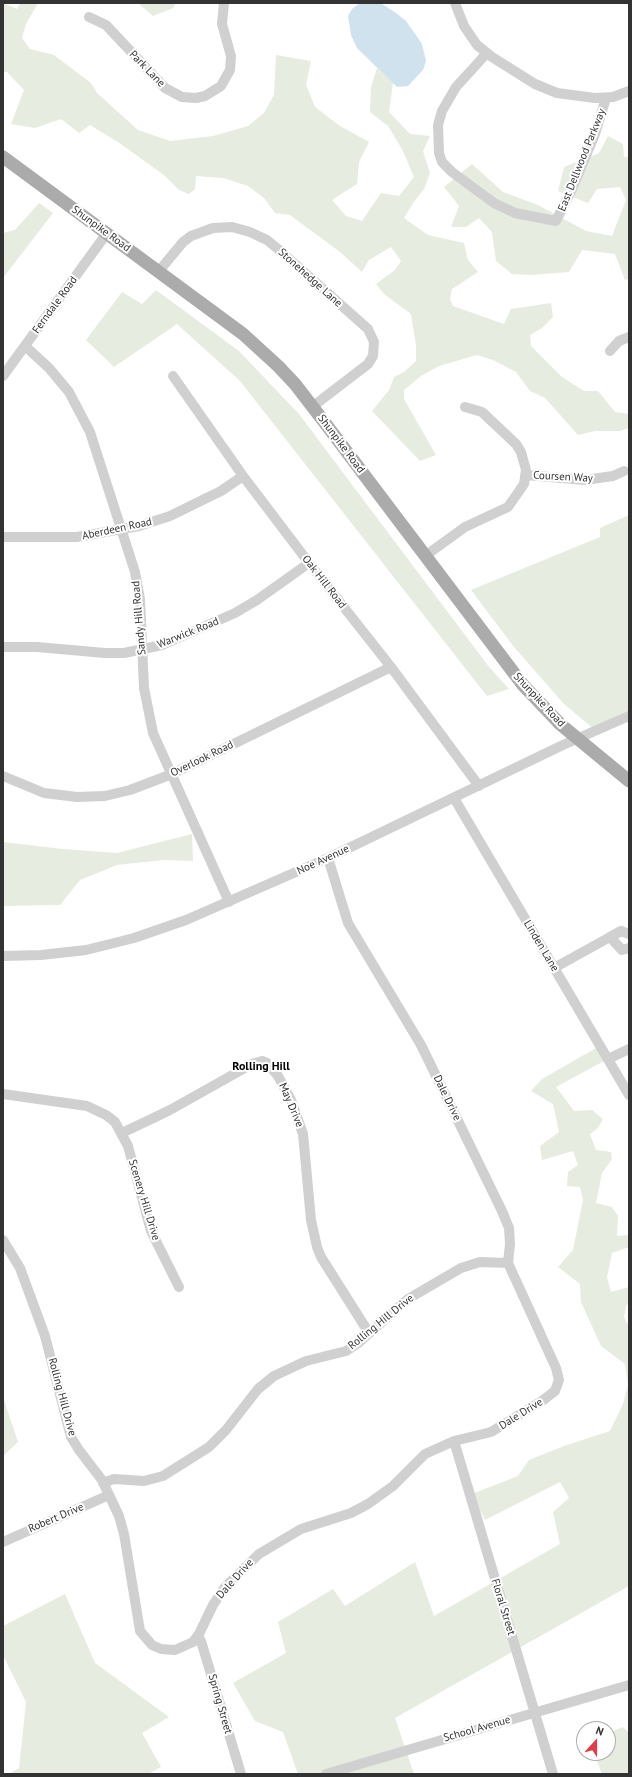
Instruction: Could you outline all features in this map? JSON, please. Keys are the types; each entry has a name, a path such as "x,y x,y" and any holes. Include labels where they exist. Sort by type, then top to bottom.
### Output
{"main road":[{"name":"Shunpike Road","path":"3,157 243,334 278,366 312,406 523,685 542,707 577,739 629,781"}],"street":[{"name":"Park Lane","path":"89,17 106,25 165,88 182,97 196,98 205,96 221,86 230,70 231,56 222,24 224,3"},
{"path":"455,3 464,26 474,42 486,53 544,88 576,97 606,98 629,91"},
{"name":"East Dellwood Parkway","path":"486,53 456,87 442,111 438,125 440,156 442,162 452,172 494,203 515,213 556,221 595,134 606,98"},
{"name":"Stonehedge Lane","path":"159,272 183,242 191,236 213,228 232,227 246,230 259,236 278,249 368,329 374,342 373,356 368,364 312,406"},
{"name":"Ferndale Road","path":"3,376 107,233"},
{"path":"610,351 619,341 629,337"},
{"name":"Sandy Hill Road","path":"25,346 49,368 69,392 90,432 123,530 135,572 140,599 144,688 153,733 229,902"},
{"name":"Oak Hill Road","path":"173,376 243,476 391,667 479,786"},
{"name":"Coursen Way","path":"425,556 465,527 508,507 522,488 526,475 521,452 510,437 482,412 465,407"},
{"name":"Coursen Way","path":"526,475 585,480 613,476 624,471"},
{"name":"Aberdeen Road","path":"3,537 77,537 123,530 170,516 221,491 243,476"},
{"name":"Warwick Road","path":"3,647 37,647 105,654 124,653 162,645 235,613 257,600 309,563"},
{"name":"Overlook Road","path":"3,776 44,793 78,797 105,796 130,790 172,774 391,667"},
{"name":"Noe Avenue","path":"3,956 67,953 101,946 153,932 229,902 328,858 577,739 629,716"},
{"name":"Linden Lane","path":"454,798 629,1095"},
{"name":"Dale Drive","path":"103,1483 119,1516 124,1534 139,1629 144,1638 157,1648 170,1651 189,1645 198,1636 213,1605 225,1587 259,1554 301,1529 351,1512 368,1504 393,1486 425,1454 454,1441 491,1432 542,1401 555,1391 557,1387 558,1375 556,1368 508,1263 510,1244 509,1228 502,1211 421,1045 348,923 328,858"},
{"path":"554,968 621,931 629,934"},
{"path":"610,937 622,950 629,948"},
{"path":"608,1059 629,1049"},
{"name":"May Drive","path":"122,1133 165,1113 252,1064 262,1061 267,1063 273,1068 282,1082 304,1134 311,1220 317,1247 321,1257 370,1333"},
{"path":"3,1094 87,1106 106,1115 115,1122 122,1133"},
{"name":"Scenery Hill Drive","path":"122,1133 128,1146 151,1231 166,1264 179,1287"},
{"name":"Rolling Hill Drive","path":"3,1240 20,1268 45,1336 71,1437 103,1483 114,1479 144,1481 163,1476 209,1447 226,1430 258,1389 274,1376 306,1361 346,1350 370,1333 408,1299 461,1268 480,1262 508,1263"},
{"name":"Floral Street","path":"454,1441 553,1774"},
{"name":"Robert Drive","path":"3,1542 109,1495"},
{"name":"Spring Street","path":"198,1636 201,1641 241,1774"},
{"name":"School Avenue","path":"326,1774 629,1685"}],"shaded area":[{"path":"3,3 17,9 20,3 38,3 26,24 22,38 30,49 54,55 91,83 97,93 138,130 170,141 213,136 248,126 264,113 274,95 276,55 311,61 306,85 315,107 340,126 369,142 359,162 357,184 332,200 346,216 362,221 381,193 399,196 414,177 402,149 388,126 370,112 371,87 377,68 393,83 389,112 410,134 430,136 423,151 430,173 424,189 404,218 428,235 464,243 468,260 478,272 452,289 450,299 453,306 504,324 511,309 551,303 553,317 542,328 530,335 531,346 562,377 584,391 598,391 615,412 629,414 629,428 620,431 595,431 578,435 545,398 530,391 516,372 493,360 477,355 439,366 421,376 404,390 404,399 436,455 420,461 372,411 389,390 394,377 404,372 416,361 416,345 411,314 384,294 376,284 395,270 401,261 391,247 369,260 362,272 340,252 290,215 275,213 264,198 248,186 223,178 196,176 195,189 189,194 179,190 164,175 118,142 90,125 79,133 61,119 35,128 11,124 24,90 7,72 3,72"},
{"path":"138,3 176,3 173,8 153,16"},
{"path":"608,136 623,144 624,157 629,157 629,279 625,280 615,254 582,250 569,272 531,275 512,274 496,261 492,232 479,218 466,227 451,227 459,206 444,187 472,164 503,192 538,205 586,231 612,236 626,200 620,187 597,189 588,203 558,191 564,167 599,153"},
{"path":"39,203 53,213 3,278 3,233 15,230"},
{"path":"156,290 239,351 299,414 489,667 509,689 487,696 240,381 177,324 114,367 86,340 122,292 142,304"},
{"path":"629,515 629,715 595,730 564,704 514,647 471,590 600,537 600,528"},
{"path":"192,834 193,861 163,860 117,865 80,880 60,905 3,906 3,842 63,849 117,853"},
{"path":"598,1047 604,1061 556,1087 574,1111 592,1110 603,1119 598,1128 590,1134 596,1150 611,1152 612,1159 602,1173 596,1203 612,1207 618,1216 617,1236 629,1235 629,1247 612,1253 607,1277 611,1292 629,1287 629,1302 626,1306 624,1317 629,1327 629,1586 395,1718 414,1774 298,1774 283,1732 255,1721 233,1683 286,1653 278,1622 333,1589 345,1606 415,1562 434,1616 560,1544 553,1512 569,1498 560,1482 485,1520 472,1494 518,1476 529,1460 564,1446 610,1431 623,1404 628,1385 625,1364 601,1346 581,1302 580,1284 558,1267 573,1250 583,1200 580,1187 567,1186 568,1172 578,1165 573,1151 542,1160 540,1146 559,1132 553,1104 531,1091 542,1079"},
{"path":"3,1397 18,1442 3,1456"},
{"path":"65,1594 95,1663 169,1717 142,1733 161,1767 148,1774 9,1774 19,1768 26,1702 3,1655 3,1626"},
{"path":"623,1727 629,1733 629,1774 602,1774 597,1761 616,1761 616,1730"}],"water":[{"path":"360,3 382,4 396,13 406,21 422,44 426,61 423,70 408,86 397,87 357,48 351,35 348,16 352,9"}],"district":[{"name":"Rolling Hill","path":"261,1067"}]}
